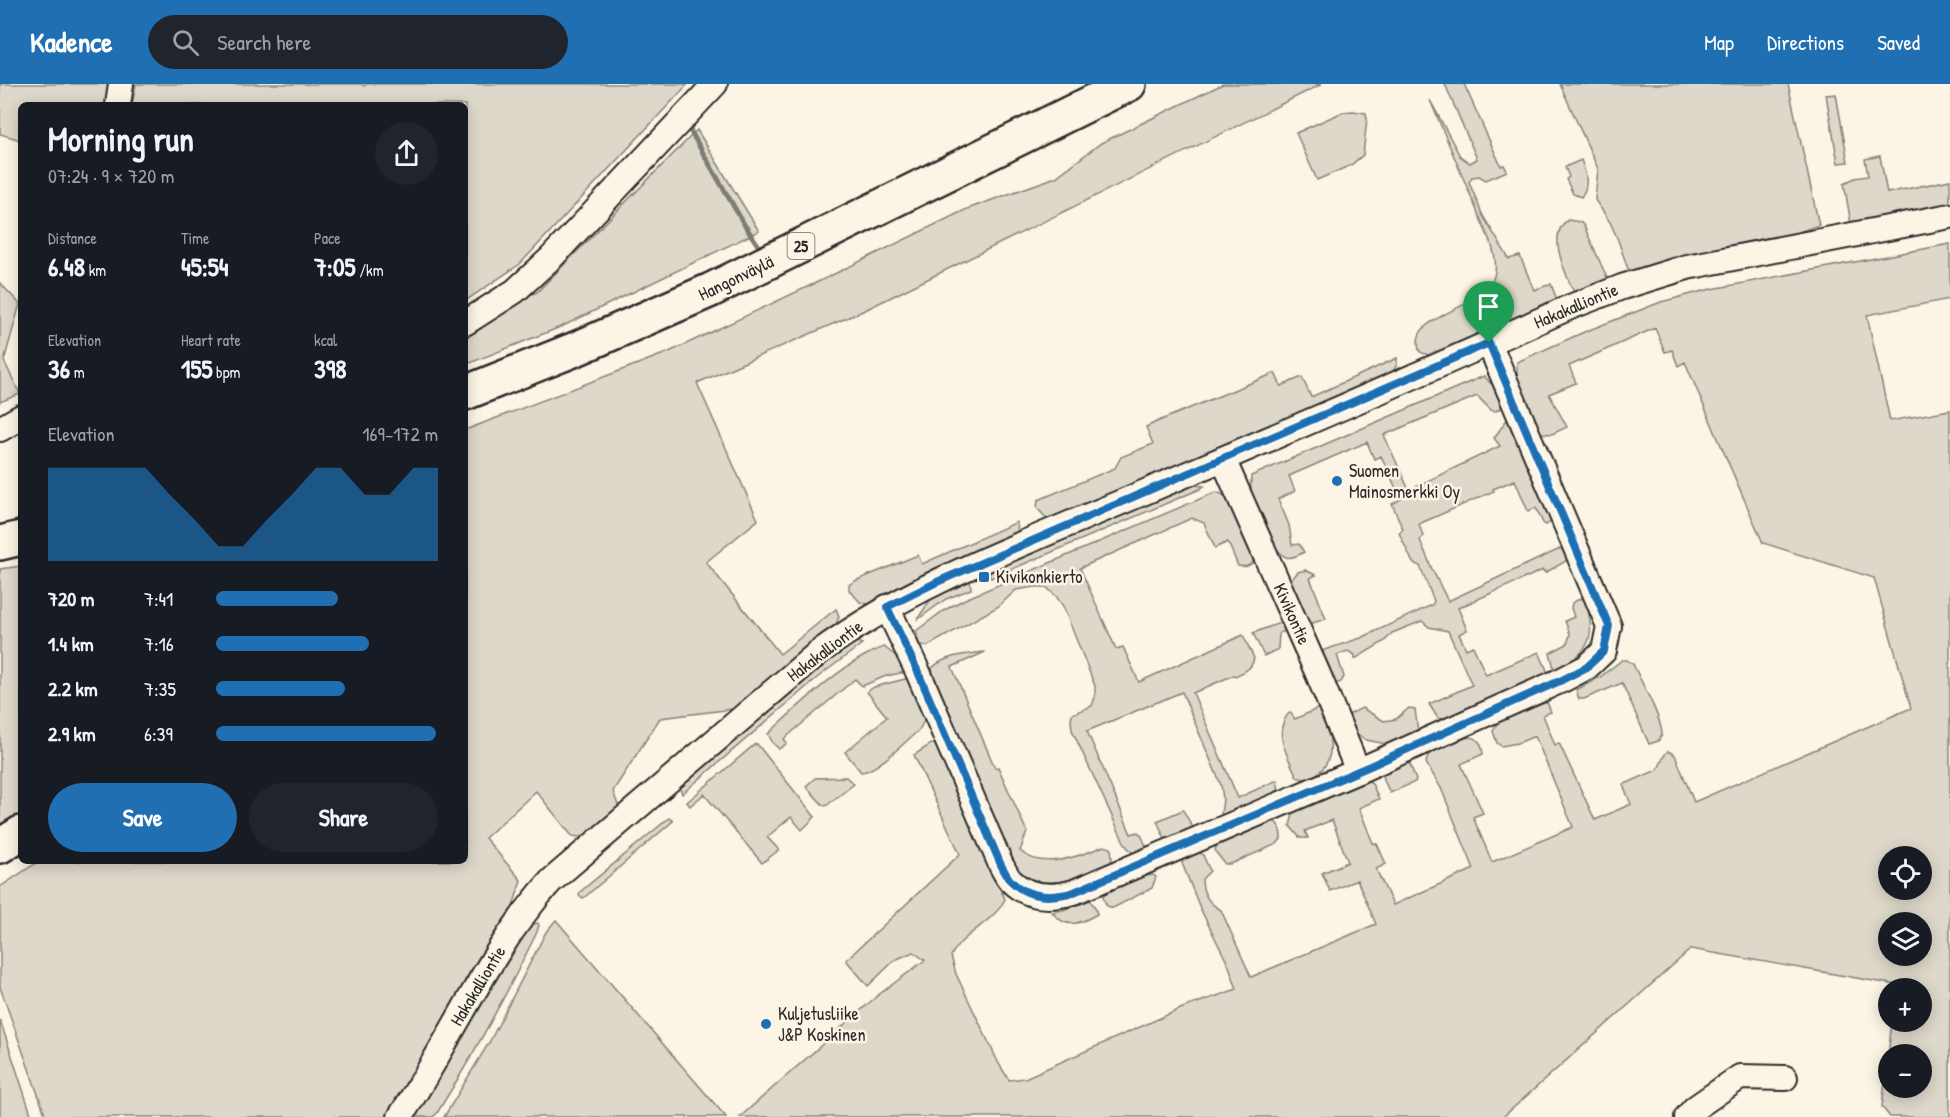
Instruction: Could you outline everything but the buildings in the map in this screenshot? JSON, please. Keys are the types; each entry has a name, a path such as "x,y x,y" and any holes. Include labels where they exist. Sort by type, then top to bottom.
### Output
{"highway":[{"name":"Hangonväylä","path":"468,392 578,348 711,290 1129,84"},
{"path":"0,543 18,539"},
{"path":"0,846 18,835"}],"street":[{"path":"118,102 121,84"},
{"path":"468,321 515,291 550,258 714,84"},
{"name":"Hakakalliontie","path":"400,1117 422,1084 497,951 531,903 551,880 818,653 887,607 937,582 1570,307 1651,277 1687,267 1950,216"},
{"path":"887,607 918,672 1001,865 1011,881 1036,896 1061,896 1074,892 1358,771 1562,680 1587,667 1604,651 1609,626 1489,343"},
{"path":"0,429 18,419"},
{"name":"Kivikontie","path":"1223,459 1318,674 1358,771"},
{"path":"1687,1117 1695,1108 1740,1077 1785,1078"}],"shaded area":[{"path":"0,84 112,84 109,102 18,102 18,139 0,134"},
{"path":"136,84 362,84 364,86 367,84 688,84 520,264 468,299 468,102 133,102"},
{"path":"1223,84 1322,84 865,310 697,383 758,520 706,562 780,654 836,609 839,616 834,630 733,709 660,718 613,791 619,808 586,838 572,836 536,791 485,838 521,880 512,910 491,941 387,1117 46,1117 0,987 0,887 34,864 468,864 468,429 669,352 967,209 1056,177 1101,143"},
{"path":"1445,84 1464,84 1501,166 1504,165 1507,171 1486,180 1479,176 1472,177 1469,182 1483,216 1509,259 1520,256 1534,290 1551,284 1557,300 1431,356 1420,352 1418,342 1421,332 1438,318 1484,294 1492,282 1496,265 1492,246 1430,100 1460,156 1470,163 1477,159"},
{"path":"1560,84 1788,84 1819,225 1790,235 1684,256 1632,271 1628,269 1610,222 1595,200 1598,169"},
{"path":"1836,94 1848,162 1838,163 1826,95"},
{"path":"1343,112 1366,113 1363,155 1351,165 1317,180 1296,133"},
{"path":"697,130 759,231 563,326 468,364 468,320 537,292"},
{"path":"1880,156 1887,193 1950,180 1950,205 1851,224 1844,183 1868,176 1865,159"},
{"path":"1581,160 1586,174 1586,188 1581,197 1573,194 1566,179 1569,177 1565,167"},
{"path":"1568,220 1580,222 1584,226 1608,280 1575,295 1563,267 1558,245 1561,226"},
{"path":"1950,244 1950,299 1867,315 1890,421 1950,410 1950,1117 1890,1117 1882,1107 1883,1098 1932,1098 1932,1044 1889,1044 1891,1032 1932,1032 1932,978 1878,978 1878,982 1691,949 1503,1117 740,1117 877,996 925,960 913,952 895,960 868,986 846,960 960,854 914,755 931,744 937,747 1005,899 994,915 963,940 951,956 956,974 1009,1080 1025,1078 1185,1007 1237,989 1229,966 1200,908 1182,863 1185,857 1199,852 1203,855 1210,871 1202,879 1203,889 1209,901 1221,910 1251,977 1376,924 1357,880 1330,891 1322,873 1348,862 1332,820 1305,831 1308,838 1300,838 1290,826 1294,809 1367,779 1379,799 1359,808 1373,843 1377,844 1386,864 1376,869 1393,905 1474,869 1441,788 1426,763 1428,755 1442,747 1471,737 1479,741 1483,754 1461,764 1483,813 1473,817 1492,862 1573,827 1535,736 1518,743 1501,746 1497,743 1493,731 1498,722 1547,702 1551,712 1543,715 1555,745 1559,743 1595,820 1631,804 1623,785 1657,770 1668,751 1675,755 1694,802 1911,708 1874,578 1763,543 1685,362 1678,366 1672,350 1665,352 1655,328 1569,366 1576,383 1549,394 1567,427 1552,434 1540,433 1517,380 1517,362 1584,332 1661,302 1707,290"},
{"path":"0,283 18,302 18,311 4,361 18,390 18,395 0,402"},
{"path":"1397,358 1397,364 1391,375 1049,521 1037,508 1038,500 1115,468 1121,457 1153,444 1146,427 1161,420 1275,373 1281,386 1302,377 1311,397"},
{"path":"1484,376 1498,391 1504,406 1496,411 1491,410 1477,396 1384,435 1409,490 1500,446 1494,438 1508,418 1552,521 1546,525 1536,508 1528,511 1515,480 1419,524 1423,536 1420,540 1432,569 1448,601 1564,547 1568,560 1545,573 1543,570 1458,608 1467,630 1459,634 1466,649 1473,646 1486,675 1539,652 1549,675 1442,721 1429,704 1472,685 1448,631 1429,627 1422,621 1392,633 1385,641 1355,659 1355,655 1348,651 1337,655 1344,677 1341,682 1335,684 1322,654 1324,650 1361,638 1432,605 1434,601 1420,566 1413,563 1399,533 1403,529 1392,504 1401,499 1381,456 1374,459 1367,442 1289,476 1295,491 1278,499 1289,525 1292,545 1299,544 1304,552 1290,557 1281,554 1276,548 1261,522 1252,500 1251,476"},
{"path":"1188,486 1204,486 991,578 988,573"},
{"path":"1216,492 1229,501 1253,557 1250,565 1238,566 1228,542 1215,548 1204,523 1192,518 1080,568 1116,649 1123,647 1139,682 1243,635 1254,658 1249,667 1238,675 1193,693 1238,798 1277,780 1279,790 1277,794 1224,816 1221,814 1223,799 1221,785 1182,692 1087,731 1131,834 1138,832 1148,850 1135,855 1122,838 1072,730 1072,714 1092,706 1095,686 1063,606 1056,596 1046,587 1016,590 999,606 928,646 919,645 916,631 943,611 963,600"},
{"path":"1017,522 1018,535 908,583 870,604 861,603 849,590 849,585 855,581 918,555 922,564"},
{"path":"18,566 18,818 0,828 0,569"},
{"path":"1305,570 1316,575 1310,578 1326,619 1309,624 1291,584 1291,580 1298,572"},
{"path":"970,580 971,589 946,599 917,620 932,597"},
{"path":"1581,598 1585,600 1591,624 1588,643 1576,658 1555,672 1550,653 1567,644 1570,634 1565,621 1574,617 1572,603"},
{"path":"1282,622 1286,631 1279,633 1278,649 1264,656 1253,633"},
{"path":"857,642 862,644 818,677 682,794 680,788 682,785 836,654"},
{"path":"884,647 897,657 906,672 886,676 862,686 855,679 784,739 787,743 779,749 773,743 768,734 808,697 854,662"},
{"path":"985,652 952,667 995,768 998,767 1027,832 1020,851 1029,857 1050,861 1084,854 1104,846 1111,848 1112,859 1109,867 1075,879 1050,882 1028,877 1014,864 932,668 950,658"},
{"path":"1622,660 1633,664 1655,710 1662,735 1658,741 1649,744 1622,683 1579,699 1576,690 1600,677"},
{"path":"909,678 925,719 919,730 891,755 875,767 861,772 845,752 887,717 867,692 874,687"},
{"path":"1319,708 1329,733 1330,751 1324,766 1315,775 1303,779 1297,777 1286,752 1281,736 1282,728 1290,712 1295,719"},
{"path":"1362,708 1384,721 1396,719 1409,708 1415,709 1418,732 1392,745 1366,740 1357,734 1348,715"},
{"path":"757,744 815,817 802,830 791,817 767,837 779,850 762,863 704,794 690,806 687,802"},
{"path":"1405,763 1410,764 1415,782 1390,793 1383,772"},
{"path":"846,777 854,784 826,806 806,786 815,778"},
{"path":"1183,810 1193,828 1168,841 1157,821"},
{"path":"669,818 673,821 586,896 583,898 579,895 580,892"},
{"path":"1270,820 1278,824 1280,830 1281,839 1277,844 1231,864 1225,864 1215,851 1217,843"},
{"path":"1153,875 1156,877 1152,888 1113,908 1107,906 1103,895 1127,882"},
{"path":"1090,900 1097,914 1079,923 1063,921 1052,912 1063,910"},
{"path":"556,920 726,1117 444,1117 490,1041 546,932"},
{"path":"538,923 537,932 502,1001 437,1113 433,1117 413,1117 526,926"},
{"path":"0,1020 32,1117 0,1117"}],"waterway":[{"path":"687,125 758,245"}],"place":[{"name":"Suomen Mainosmerkki Oy","path":"1337,481"},
{"name":"Kivikonkierto","path":"984,577"},
{"name":"Kuljetusliike J&P Koskinen","path":"766,1024"}],"route":[{"path":"1489,343 1609,626 1604,651 1587,667 1556,683 1370,766 1074,892 1061,896 1036,896 1011,881 1001,865 918,672 887,607 937,582 1044,535 1489,343"}]}
